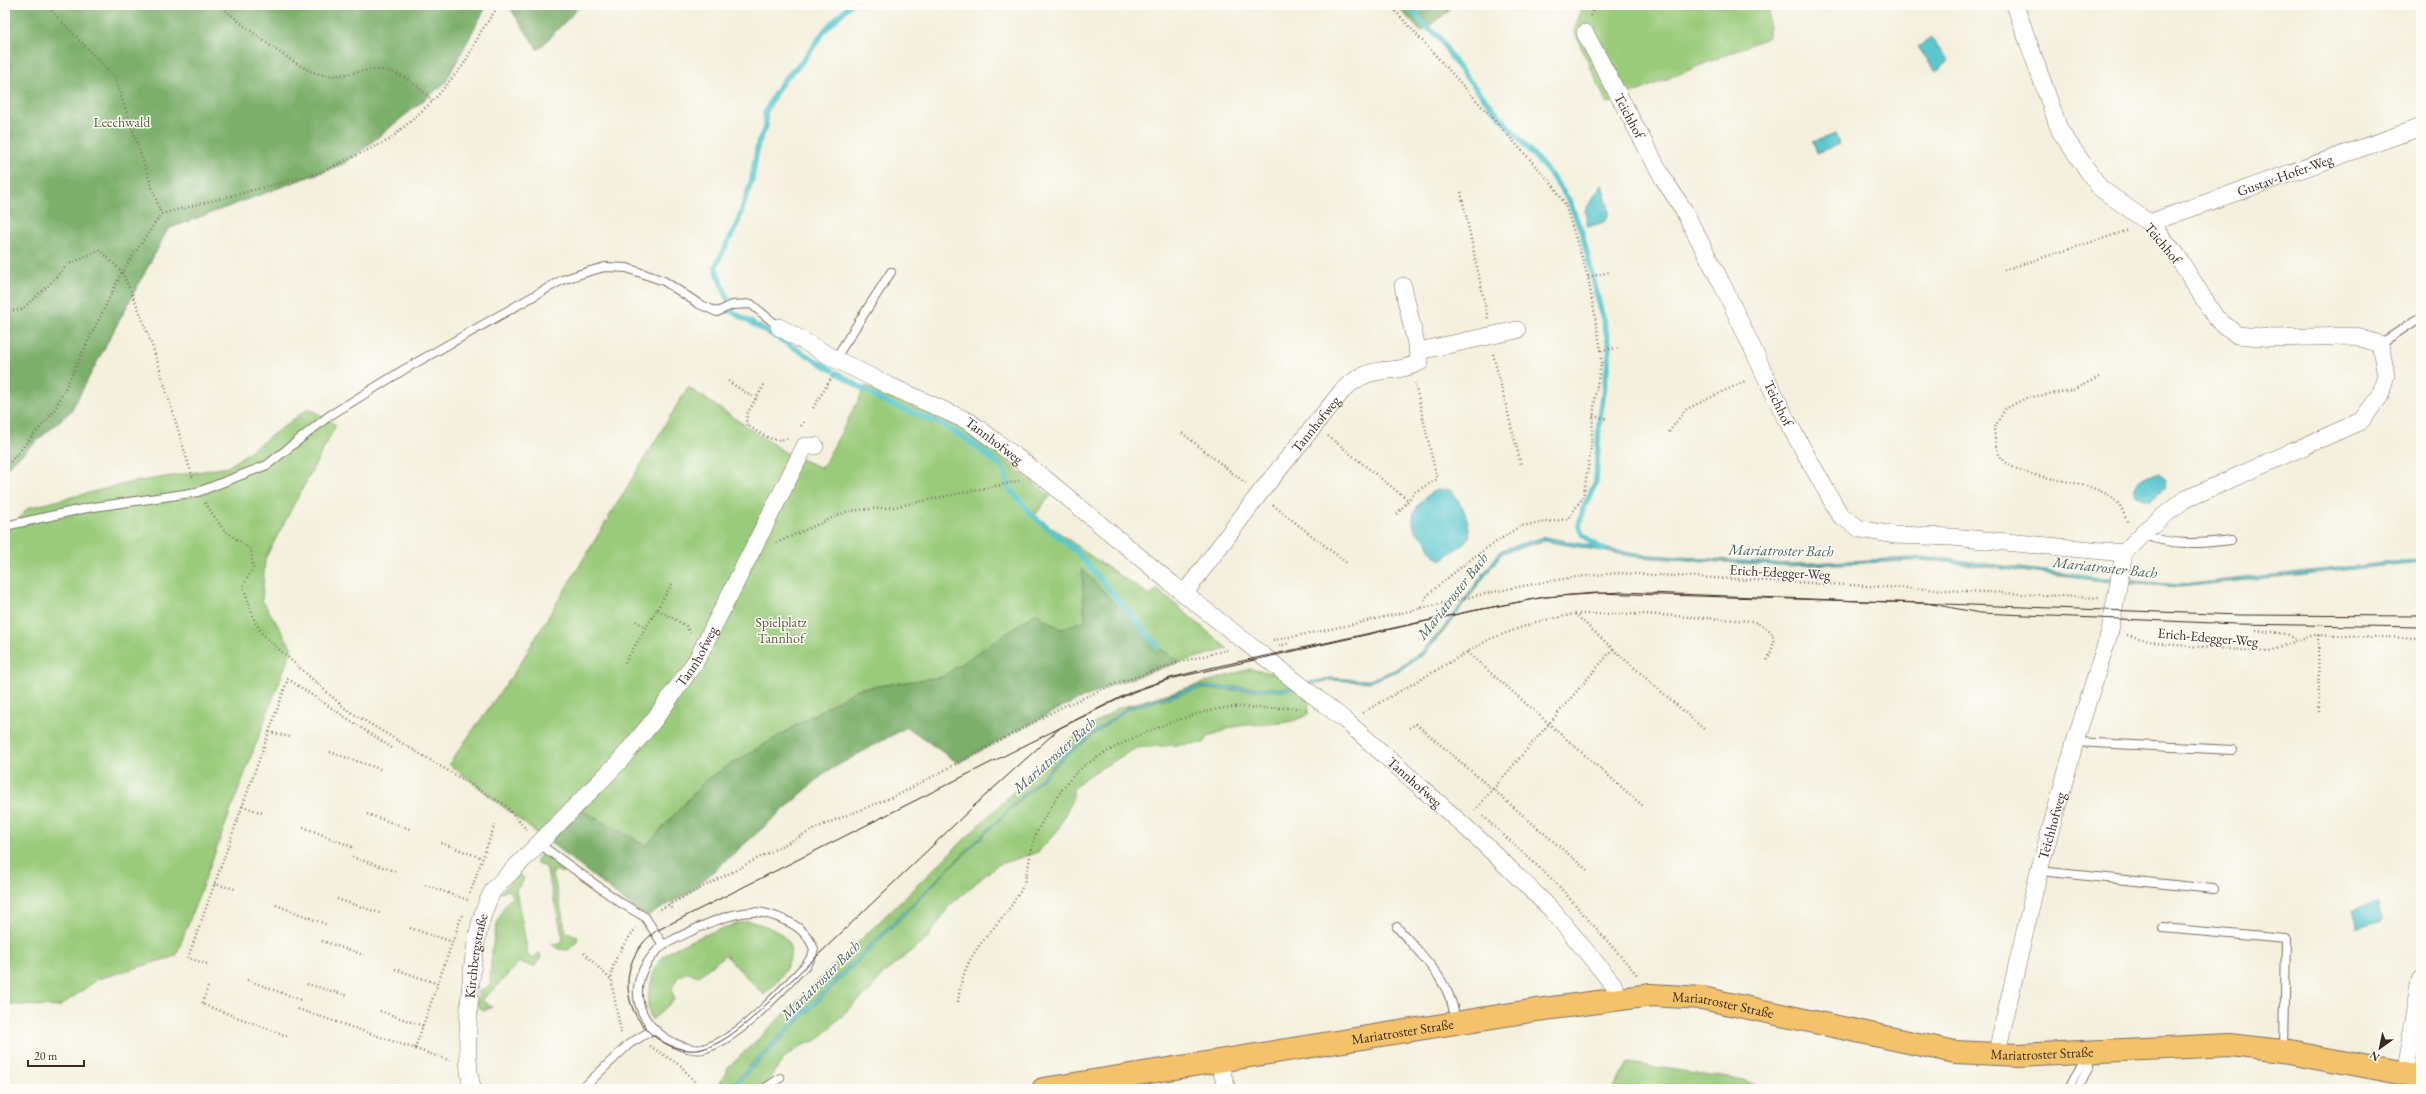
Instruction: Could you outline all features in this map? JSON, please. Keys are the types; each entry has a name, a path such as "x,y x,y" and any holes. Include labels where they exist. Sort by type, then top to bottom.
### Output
{"main road":[{"name":"Mariatroster Straße","path":"1043,1089 1218,1060 1618,998 1651,995 1702,998 1891,1040 1956,1052 1996,1056 2230,1045 2284,1051 2413,1076"}],"street":[{"name":"Teichhof","path":"2015,5 2060,131 2100,188 2149,223 2176,254 2215,317 2237,335 2274,338 2354,336 2380,344"},
{"name":"Teichhof","path":"1585,33 1663,178 1683,209 1722,284 1762,372 1840,515 1860,529 1894,535 1952,537 2130,550"},
{"name":"Gustav-Hofer-Weg","path":"2149,223 2421,127"},
{"path":"1404,286 1415,358"},
{"name":"Tannhofweg","path":"779,328 838,360 970,422 1043,477 1184,594 1208,610 1248,644 1346,721 1481,841 1552,910 1614,984 1618,998"},
{"name":"Tannhofweg","path":"1184,594 1259,494 1354,379 1371,371 1490,336 1517,330"},
{"path":"2117,595 2130,550 2184,500 2361,421 2380,396 2386,375 2380,344"},
{"name":"Tannhofweg","path":"538,843 618,763 654,720 696,661 805,446 815,446"},
{"name":"Teichhofweg","path":"1996,1056 2039,871 2075,742 2110,631 2117,595"},
{"name":"Kirchbergstraße","path":"473,1089 468,1067 475,948 486,903 493,890 538,843"},
{"name":"Mariatroster Straße","path":"2413,1076 2421,980"},
{"path":"1218,1060 1226,1089"}],"lane":[{"path":"5,526 87,508 198,492 267,465 329,416 405,369 562,280 605,267 627,268 664,282 699,304 717,312 732,305 751,304 779,328"},
{"path":"838,360 891,272"},
{"path":"2380,344 2421,317"},
{"path":"2130,550 2168,542 2198,544 2231,540"},
{"path":"2075,742 2233,750"},
{"path":"538,843 621,903 645,917 663,944"},
{"path":"2039,871 2213,888"},
{"path":"754,912 766,913 791,923 805,934 814,949 807,964 736,1032 702,1049 687,1048 670,1040 654,1029 642,1015 638,1001 638,987 646,963 663,944 711,923 739,913 754,912"},
{"path":"1397,927 1440,978 1455,1010 1455,1024"},
{"path":"2163,928 2286,939 2284,1051"},
{"path":"582,1089 629,1044 654,1029"},
{"path":"2068,1089 2087,1052"},
{"path":"2078,1089 2089,1065 2087,1052"},
{"path":"764,1089 780,1078"}],"path":[{"path":"46,5 115,78 161,214"},
{"path":"220,5 302,68 320,75 346,76 376,70 397,73 412,81 433,101"},
{"path":"5,468 54,411 122,272 161,214 319,172 389,140 433,101 464,64 482,30 499,5"},
{"path":"1461,192 1490,336 1521,465"},
{"path":"2004,270 2088,245 2149,223"},
{"path":"5,311 21,310 48,286 67,265 100,250 122,272 138,308 155,354 168,402 198,492 223,529 250,550 253,568 243,586 255,622 263,635 347,710 505,806 538,843"},
{"path":"1589,277 1610,272"},
{"path":"1603,350 1619,348"},
{"path":"1397,514 1415,492 1437,479 1415,358"},
{"path":"813,408 838,360"},
{"path":"1669,432 1685,410 1762,372"},
{"path":"2099,377 2073,390 2026,398 2005,409 1994,430 2000,456 2013,467 2039,476 2099,489 2118,502 2129,526 2130,550"},
{"path":"728,381 757,400"},
{"path":"764,384 757,400 747,414 746,424 764,437 787,439 790,436"},
{"path":"1594,416 1605,419"},
{"path":"797,430 805,420"},
{"path":"1315,425 1408,500"},
{"path":"801,426 818,438 815,446"},
{"path":"1182,433 1348,564"},
{"path":"751,552 764,548 848,511 894,507 1002,484 1015,483"},
{"name":"Erich-Edegger-Weg","path":"645,917 818,827 900,794 1062,707 1114,684 1180,662 1248,644 1357,625 1445,603 1558,580 1618,573 2117,595"},
{"path":"625,663 672,584"},
{"path":"658,609 686,626 690,633 696,661"},
{"path":"1575,614 1706,731"},
{"path":"1346,721 1490,639 1536,622 1575,614 1643,614 1752,621 1765,626 1773,633 1775,641 1767,661"},
{"path":"636,621 646,628"},
{"path":"2256,630 2287,634 2296,640"},
{"name":"Erich-Edegger-Weg","path":"2110,631 2162,644 2269,652 2296,640 2318,635 2421,638"},
{"path":"2318,635 2319,715"},
{"path":"1475,810 1613,649"},
{"path":"1467,652 1643,806"},
{"path":"207,964 188,958 288,679 392,748"},
{"path":"958,1002 960,982 970,957 980,942 995,928 1011,907 1023,886 1036,835 1054,802 1074,776 1087,764 1118,746 1204,711 1234,706 1295,708 1320,701"},
{"path":"1409,728 1416,724 1587,870"},
{"path":"269,732 290,737"},
{"path":"330,752 383,770"},
{"path":"242,806 263,813"},
{"path":"367,814 410,829"},
{"path":"415,1048 495,824"},
{"path":"303,827 355,848"},
{"path":"441,843 482,858"},
{"path":"352,857 395,871"},
{"path":"214,884 236,889"},
{"path":"425,885 468,900"},
{"path":"337,899 380,913"},
{"path":"669,904 674,911"},
{"path":"276,905 328,925"},
{"path":"629,1044 621,1034 612,982 612,971 623,946 645,917"},
{"path":"410,928 453,942"},
{"path":"322,941 364,955"},
{"path":"584,953 612,982"},
{"path":"395,969 438,984"},
{"path":"247,980 301,1000"},
{"path":"307,984 349,996"},
{"path":"208,987 202,1004 287,1036"},
{"path":"298,1009 468,1067"},
{"path":"380,1011 423,1026"},
{"path":"640,1038 681,1066 701,1089"}],"green space":[{"name":"Leechwald","path":"5,5 487,5 445,83 346,163 168,229 71,411 5,469"},
{"path":"508,5 581,5 538,50"},
{"path":"1396,5 1451,5 1449,11 1421,32"},
{"path":"1583,5 1769,5 1769,37 1607,104 1574,31"},
{"name":"Spielplatz Tannhof","path":"866,386 966,430 1050,496 1035,515 1092,557 1151,596 1157,589 1228,649 1180,662 1158,647 1082,570 1085,621 1060,629 1036,614 942,677 857,689 707,779 646,846 623,831 543,838 449,764 516,670 688,387 786,453 822,468"},
{"path":"309,408 336,425 265,559 262,600 292,648 176,956 98,979 59,1007 5,1004 5,534 28,508 128,483 228,467"},
{"path":"1082,569 1158,647 1180,662 1115,684 1062,707 958,763 907,727 826,772 689,893 645,917 548,841 581,810 646,846 707,779 857,689 942,677 1036,613 1060,629 1085,621"},
{"path":"1250,669 1276,674 1309,702 1308,714 1283,723 1234,727 1209,736 1204,743 1136,748 1086,777 1073,789 1073,797 1058,830 1038,852 997,865 949,906 927,939 883,974 868,993 856,1002 819,1039 803,1045 785,1057 762,1089 717,1089 728,1068 1060,747 1116,709"},
{"path":"539,856 545,856 564,871 563,873 554,870 552,877 554,878 566,932 578,936 576,943 568,950 558,949 551,944 561,944 563,938 546,867 537,864 536,860"},
{"path":"518,875 523,877 524,880 516,890 528,954 531,959 540,953 541,958 534,967 520,962 487,996 485,995 483,1001 492,1007 484,1011 477,1005 478,992 490,985 492,951 497,926 505,905 512,897 508,890 500,893"},
{"path":"748,921 766,926 779,933 787,941 790,950 790,960 785,970 764,995 725,955 699,976 687,972 678,977 672,988 674,1000 652,1020 648,1008 648,995 653,973 659,961 665,955 700,936"},
{"path":"1628,1063 1743,1080 1766,1089 1613,1089"}],"water":[{"path":"1931,38 1949,62 1936,71 1918,47"},
{"path":"1835,134 1839,144 1817,153 1813,142"},
{"path":"1602,184 1609,211 1607,218 1604,222 1588,227 1585,211"},
{"path":"2159,473 2165,479 2164,488 2150,500 2140,498 2134,492 2135,487 2143,478"},
{"path":"1437,489 1450,490 1458,500 1466,516 1470,535 1460,546 1441,560 1432,553 1426,541 1415,530 1413,523 1413,517 1418,506 1427,496"},
{"name":"Mariatroster Bach","path":"1544,537 1636,554 1789,564 1930,557 2110,579 2180,585 2421,559 2421,562 2180,587 2110,582 1930,560 1789,566 1636,557 1544,541 1502,553 1444,631 1424,654 1398,671 1369,682 1330,680 1283,691 1199,689 1128,709 1065,757 953,865 738,1083 736,1089 733,1089 735,1081 827,987 1064,755 1127,707 1198,686 1281,688 1330,678 1369,680 1396,669 1421,652 1442,630 1501,550"},
{"path":"2377,903 2382,920 2358,927 2353,910"}],"waterway":[{"path":"728,300 715,267 738,222 752,179 758,143 766,126 765,113 783,81 802,62 825,30 850,5"},
{"path":"1406,5 1417,16"},
{"path":"1416,5 1417,16 1423,24 1439,37 1457,66 1550,174 1569,200 1582,233 1610,348 1599,424 1596,482 1583,509 1579,526 1582,534 1591,542 1603,549"},
{"path":"731,311 832,370"},
{"path":"837,373 882,401 941,424 969,441 1002,467 1010,489 1032,515 1077,552 1158,647"}],"tram line":[{"path":"2421,616 2240,615 1621,592 1545,597 1467,612 1210,668 1170,678 1133,691 656,931 642,944 633,959 629,975 628,992 632,1008 641,1023 653,1035 669,1045 685,1050 698,1050 715,1044 727,1038 749,1021 976,804 1060,728 1133,692 1170,679 1467,612 1545,597 1596,593 1926,603 1980,613 2236,624 2421,627"}]}
